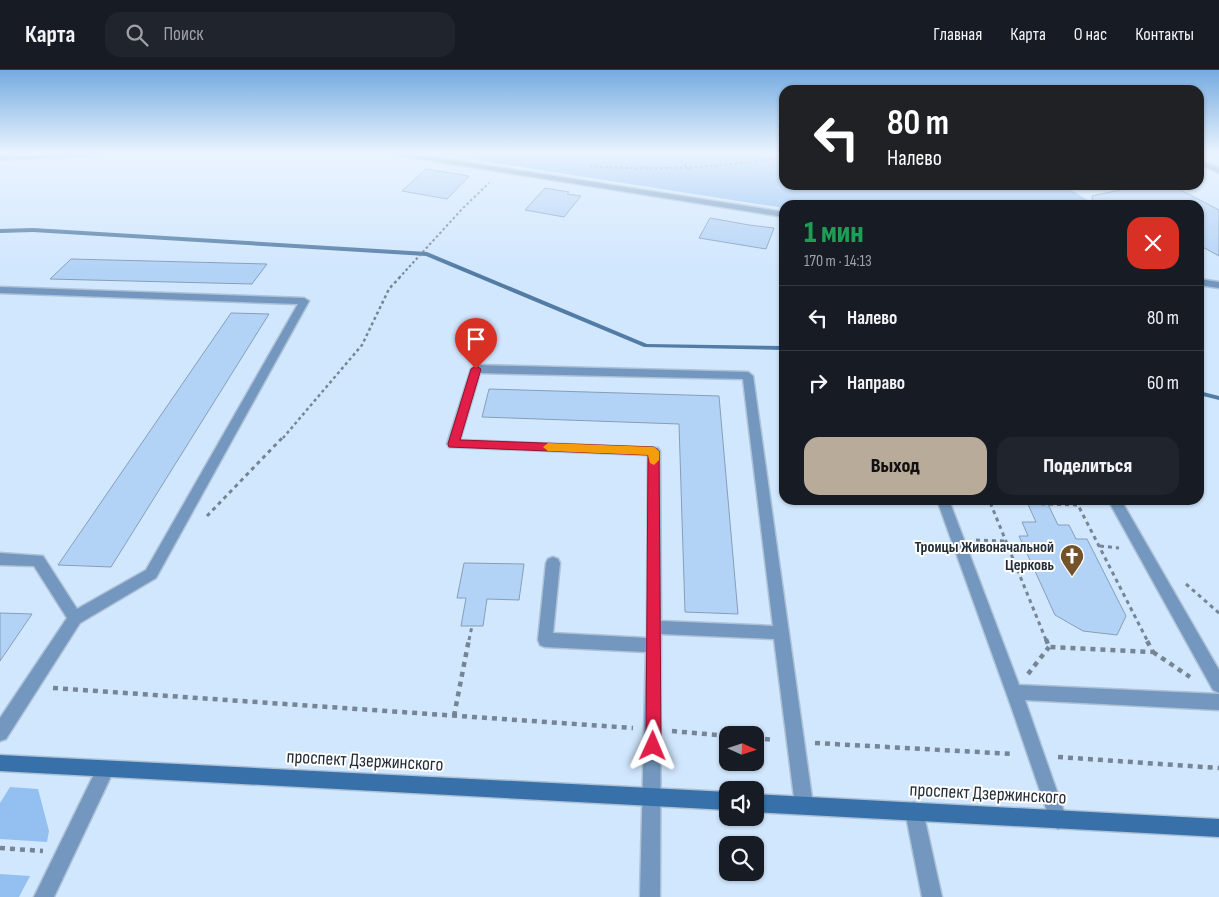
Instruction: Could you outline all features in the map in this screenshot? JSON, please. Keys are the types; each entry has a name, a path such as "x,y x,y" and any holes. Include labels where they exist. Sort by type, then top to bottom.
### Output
{"street":[{"path":"638,192 779,214"},
{"path":"1204,283 1219,285"},
{"path":"0,290 304,301 151,574 75,618 0,733"},
{"path":"650,897 653,797 654,451 453,444 476,369 748,376 804,805"},
{"path":"945,505 1014,692 1058,820"},
{"path":"1117,505 1219,685"},
{"path":"0,559 38,560 75,618"},
{"path":"553,563 545,640 654,645"},
{"path":"654,627 781,633"},
{"path":"1014,692 1219,702"},
{"name":"проспект Дзержинского","path":"0,763 105,770 719,801"},
{"path":"44,897 105,770"},
{"name":"проспект Дзержинского","path":"764,803 1219,828"},
{"path":"914,811 932,897"}],"path":[{"path":"204,519 298,422 362,345 389,289 480,192"},
{"path":"991,505 1049,647"},
{"path":"1078,505 1153,652 1194,680"},
{"path":"958,539 1006,541"},
{"path":"454,716 472,626"},
{"path":"1049,647 1153,652"},
{"path":"1014,692 1049,647"},
{"path":"31,687 653,729 719,735"},
{"path":"764,739 1219,768"},
{"path":"0,848 66,853"}],"shaded area":[{"path":"679,192 1074,192 1088,200 779,200 779,207"},
{"path":"10,787 38,789 49,831 47,842 0,839 0,803"},
{"path":"0,874 30,876 19,897 0,897"}],"building":[{"path":"405,192 454,192 447,199"},
{"path":"542,192 567,192 569,192 567,194 581,196 564,217 525,210"},
{"path":"1112,192 1184,192 1200,200 1092,200 1092,196"},
{"path":"1204,202 1219,210 1219,256 1204,248"},
{"path":"710,218 774,228 766,249 699,238"},
{"path":"71,259 267,264 252,284 50,279"},
{"path":"231,313 269,314 111,567 58,565"},
{"path":"489,389 719,396 738,614 685,612 679,424 482,417"},
{"name":"Троицы Живоначальной Церковь","path":"1028,505 1048,505 1058,525 1069,525 1076,539 1087,539 1126,616 1117,635 1083,631 1055,615 1019,536 1028,536 1022,522 1036,522"},
{"path":"464,563 524,564 519,600 487,599 483,626 461,626 466,598 457,598"},
{"path":"0,613 32,614 0,661"}],"waterway":[{"path":"0,231 33,230 427,254 646,346 779,348"},
{"path":"1204,394 1219,398"}],"slow traffic":[{"path":"548,447 654,451 654,460"}],"place":[{"name":"Троицы Живоначальной Церковь","path":"1072,577"}],"route":[{"path":"476,369 453,444 654,451 653,746"}]}
